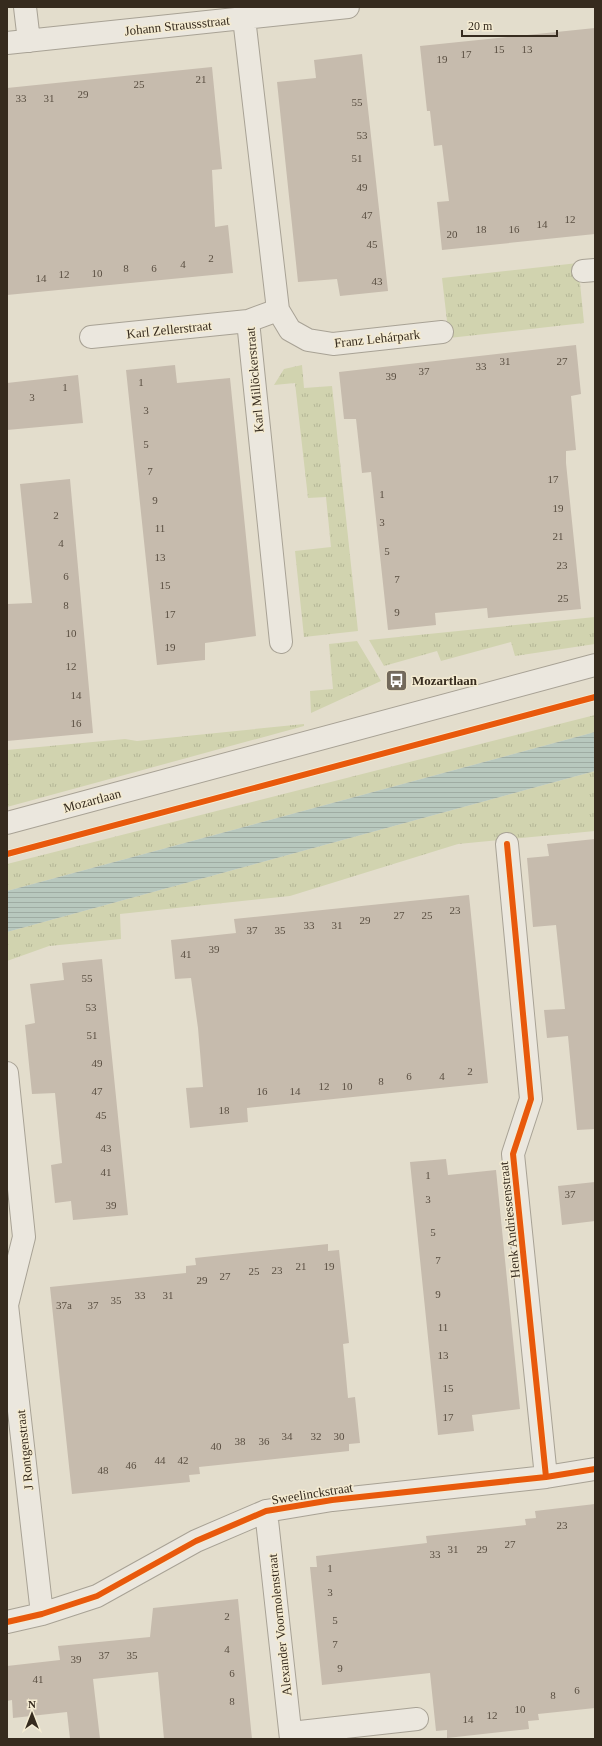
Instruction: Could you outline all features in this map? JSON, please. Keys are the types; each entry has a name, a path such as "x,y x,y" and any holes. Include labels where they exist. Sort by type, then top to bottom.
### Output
{"street":[{"path":"25,7 29,41"},
{"name":"Johann Straussstraat","path":"7,43 348,7"},
{"path":"244,18 278,310"},
{"name":"Karl Millöckerstraat","path":"278,310 248,321 281,642"},
{"name":"Franz Lehárpark","path":"278,310 290,330 308,340 333,344 442,332"},
{"name":"Karl Zellerstraat","path":"91,337 248,321"},
{"name":"Mozartlaan","path":"7,824 595,664"},
{"name":"Henk Andriessenstraat","path":"507,844 531,1099 513,1154 546,1477"},
{"name":"J Rontgenstraat","path":"7,1073 24,1237 7,1305 42,1614"},
{"name":"Sweelinckstraat","path":"7,1622 42,1614 97,1596 196,1541 266,1511 332,1500 546,1477 595,1469"},
{"name":"Alexander Voormolenstraat","path":"266,1511 291,1736"},
{"path":"291,1736 416,1719"}],"green space":[{"path":"578,263 584,323 449,338 442,278"},
{"path":"302,365 304,388 332,386 358,631 304,637 295,551 331,547 326,497 308,498 295,383 274,385 284,369"},
{"path":"595,617 595,644 515,656 511,642 441,661 437,651 384,666 369,640"},
{"path":"357,641 381,681 311,713 310,691 333,689 329,644"},
{"path":"595,715 595,732 7,891 7,864"},
{"path":"304,724 304,726 7,807 7,750 125,739 137,741"},
{"path":"595,771 595,831 458,844 290,896 120,914 121,939 49,946 7,961 7,932"}],"shaded area":[{"path":"595,732 595,771 7,932 7,891"}],"building":[{"path":"595,28 595,234 442,250 437,202 449,201 442,145 434,146 430,111 427,111 420,46"},
{"path":"362,54 388,291 340,296 337,279 298,282 277,82 316,78 314,60"},
{"path":"212,67 222,169 212,170 215,227 228,225 233,273 7,295 7,88"},
{"path":"576,345 581,394 571,396 576,450 566,451 566,463 581,609 488,618 487,608 435,613 436,625 388,630 371,472 362,473 356,419 344,419 339,372"},
{"path":"175,365 177,383 230,378 256,636 205,643 205,660 157,665 126,370"},
{"path":"78,375 83,423 7,430 7,383"},
{"path":"70,479 93,733 7,741 7,604 32,603 20,484"},
{"path":"595,839 595,1129 577,1130 568,1036 547,1038 544,1010 565,1009 556,925 533,927 527,858 549,856 547,844"},
{"path":"469,895 488,1083 247,1108 248,1122 190,1128 186,1088 203,1087 198,1028 191,978 175,979 171,940 236,933 234,919"},
{"path":"102,959 128,1215 73,1220 71,1201 55,1203 51,1165 62,1163 55,1093 32,1094 25,1025 35,1023 30,984 64,980 62,963"},
{"path":"446,1159 448,1175 496,1170 520,1409 472,1415 474,1431 438,1435 410,1162"},
{"path":"595,1182 595,1221 562,1225 558,1186"},
{"path":"328,1244 328,1251 339,1250 349,1343 343,1344 348,1398 355,1397 360,1443 349,1444 349,1451 199,1467 200,1474 189,1475 190,1482 72,1494 50,1287 186,1273 186,1266 196,1265 195,1258"},
{"path":"595,1504 595,1708 538,1714 539,1720 528,1721 529,1729 447,1738 447,1730 436,1731 430,1673 322,1685 310,1567 317,1567 316,1556 427,1543 426,1536 526,1525 525,1519 536,1518 535,1511"},
{"path":"238,1599 252,1739 164,1739 158,1672 93,1679 100,1739 70,1739 67,1712 13,1718 12,1700 7,1701 7,1666 60,1660 58,1646 150,1637 153,1608"}],"cycle path":[{"path":"7,854 595,697"},
{"path":"507,844 531,1099 513,1154 546,1477"},
{"path":"7,1622 42,1614 97,1596 196,1541 266,1511 332,1500 546,1477 595,1469"}],"place":[{"name":"Mozartlaan","path":"397,680"}]}
